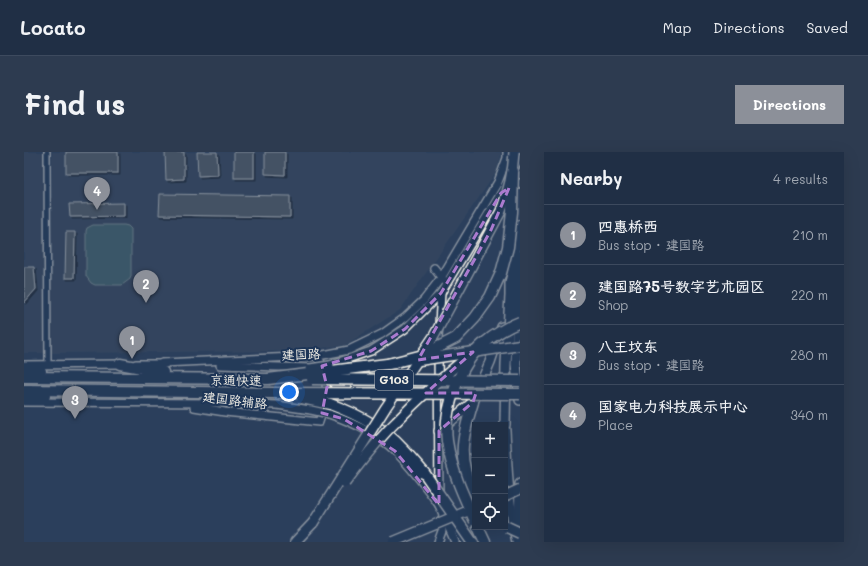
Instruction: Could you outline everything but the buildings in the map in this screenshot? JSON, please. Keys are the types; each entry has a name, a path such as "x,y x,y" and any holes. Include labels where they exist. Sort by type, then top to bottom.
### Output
{"highway":[{"path":"388,364 423,355 456,338 475,318 490,297 501,273 508,247 512,212 514,152"},
{"path":"313,523 386,407 434,336 501,210 508,194 513,171"},
{"path":"505,422 510,284 520,225"},
{"path":"520,235 516,364 520,400"},
{"path":"474,494 468,483 462,453 467,420 498,340 510,296"},
{"path":"295,542 313,523 364,457 395,422 443,377 483,344 510,326 520,322"},
{"path":"472,514 455,475 447,438 448,420 454,390 465,366 483,344"},
{"path":"268,379 520,346"},
{"path":"120,364 189,377"},
{"path":"24,369 97,376"},
{"name":"京通快速","path":"24,377 97,376 520,381"},
{"name":"京通快速","path":"24,390 275,394 520,394"},
{"path":"24,398 91,392"},
{"path":"275,394 312,400 330,409 346,410 377,426 402,447 425,474 472,542"},
{"path":"439,431 473,402"},
{"path":"506,458 512,522 518,542"},
{"path":"518,542 520,484"},
{"path":"508,495 520,490"},
{"path":"393,542 472,509"},
{"path":"508,528 520,533"},
{"path":"479,530 485,542"}],"street":[{"path":"47,152 48,365"},
{"path":"162,364 318,356 349,350 382,334 406,317 424,300 441,278 498,182 507,158 507,152"},
{"name":"建国路","path":"24,365 162,364 310,368 330,365 371,351 405,329 441,293 501,193 520,156"},
{"path":"501,193 520,183"},
{"path":"434,268 446,285"},
{"path":"438,542 442,531 442,518 439,505 438,338 441,293"},
{"name":"建国路辅路","path":"172,404 225,412 319,422 324,406 327,387 324,370 318,356"},
{"path":"24,402 172,404 225,403 277,405 311,410 330,409 344,419 371,434 395,451 418,477 465,542"},
{"path":"439,505 454,542"}],"highlighted area":[{"path":"509,188 491,230 418,360 473,352 426,393 476,393 473,402 439,431 439,505 395,451 344,419 322,413 327,387 322,366 371,351 405,329 441,293 501,193"}],"shaded area":[{"path":"24,152 49,152 52,316 52,152 502,152 496,173 400,310 345,345 296,351 24,353"}],"green space":[{"path":"93,225 124,225 131,229 131,276 130,279 122,285 95,285 91,283 86,276 86,231 87,228"}],"place":[{"name":"国家电力科技展示中心","path":"97,210"},
{"name":"建国路75号数字艺术园区","path":"146,303"},
{"name":"四惠桥西","path":"132,359"},
{"name":"八王坟东","path":"75,419"}]}
